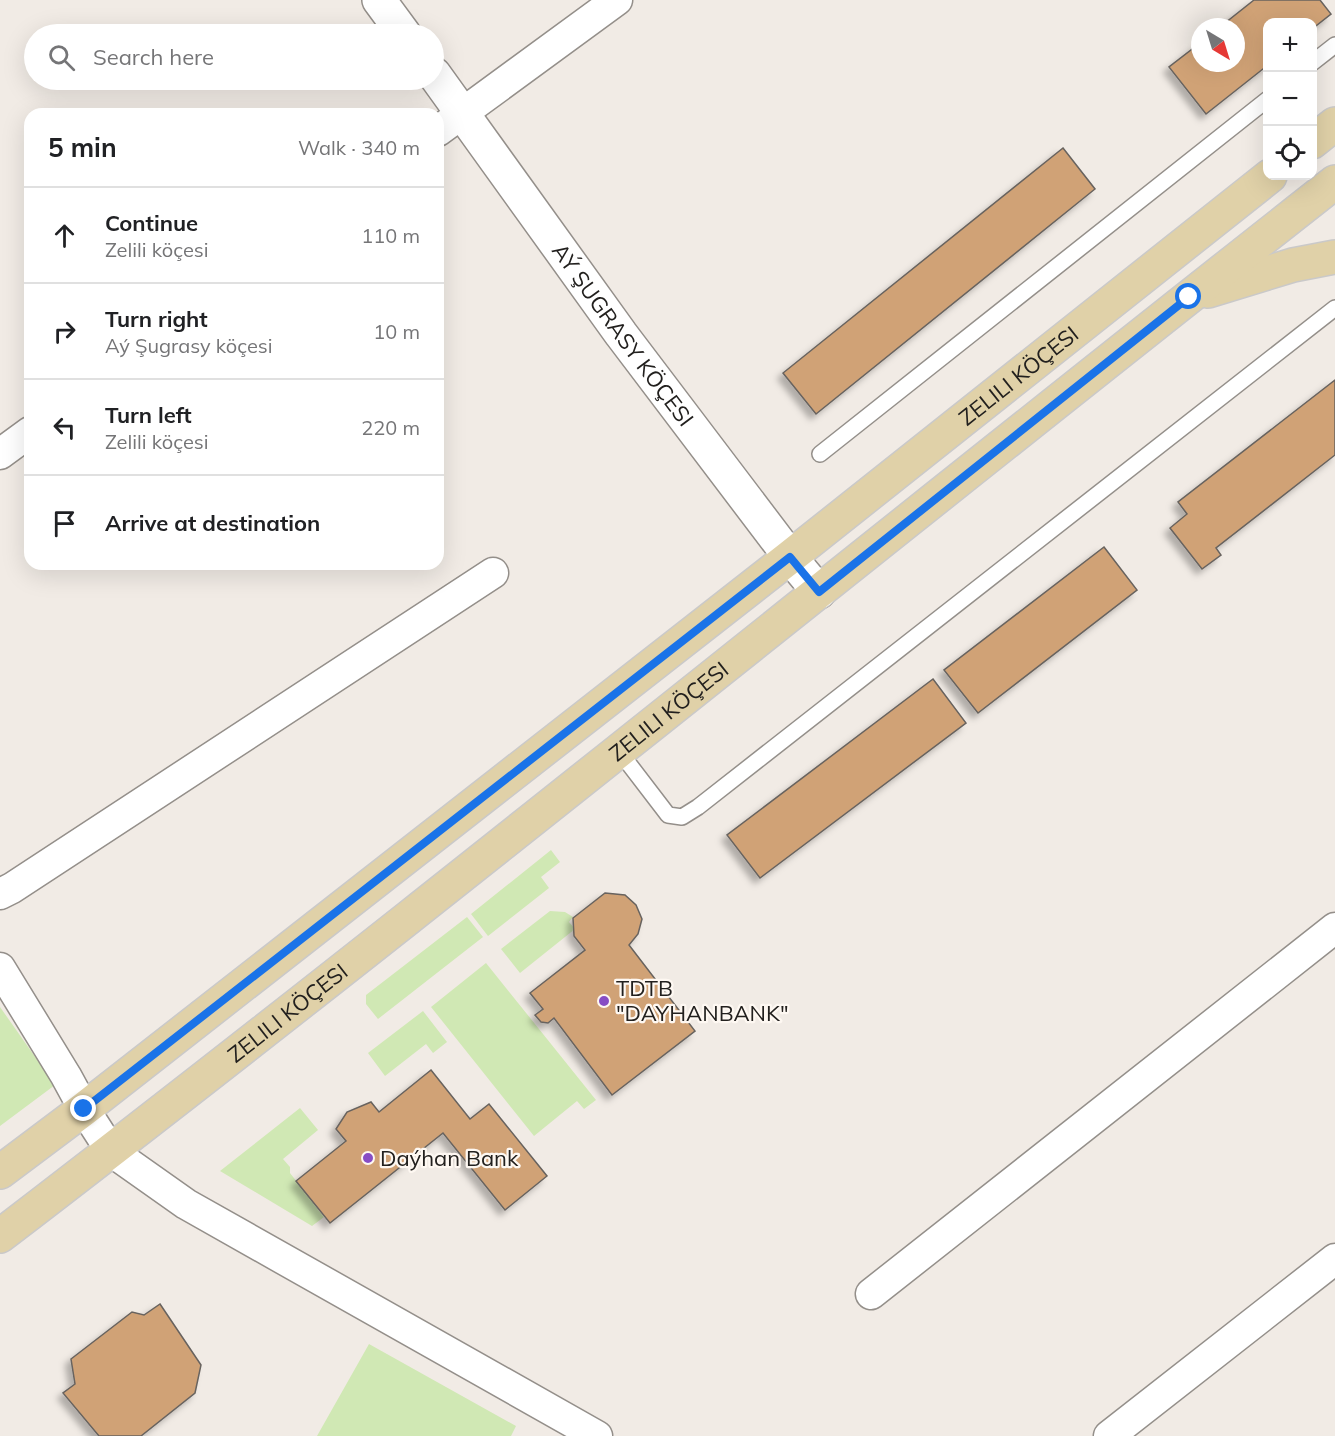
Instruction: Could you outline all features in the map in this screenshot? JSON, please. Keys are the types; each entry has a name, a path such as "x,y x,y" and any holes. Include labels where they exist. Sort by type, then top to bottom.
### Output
{"main road":[{"path":"1317,138 1335,124"},
{"name":"ZELILI KÖÇESI","path":"0,1172 84,1109 790,557 1265,180"},
{"name":"ZELILI KÖÇESI","path":"0,1236 619,751 1335,182"},
{"path":"1189,297 1293,265 1335,257"}],"street":[{"path":"379,0 397,24"},
{"path":"450,122 617,0"},
{"name":"AÝ ŞUGRASY KÖÇESI","path":"439,90 450,122 621,334 819,592"},
{"path":"0,454 24,436"},
{"path":"0,894 493,573"},
{"path":"871,1294 1335,927"},
{"path":"0,968 111,1150 186,1204 597,1436"},
{"path":"1109,1436 1335,1259"}],"lane":[{"path":"1317,59 1335,45"},
{"path":"820,454 1263,103"},
{"path":"619,751 668,815 682,817 698,807 1335,308"}],"green space":[{"path":"551,850 560,862 541,877 549,888 488,936 471,914"},
{"path":"550,911 565,912 573,917 569,922 575,929 520,973 501,949"},
{"path":"467,917 483,937 378,1019 366,1004 366,995"},
{"path":"486,963 596,1100 584,1109 577,1101 534,1136 431,1007"},
{"path":"0,1007 55,1085 0,1126"},
{"path":"423,1011 447,1042 433,1053 426,1044 385,1076 368,1053"},
{"path":"300,1108 318,1130 283,1159 290,1167 290,1173 324,1217 312,1226 220,1171"},
{"path":"369,1344 516,1426 511,1436 317,1436"}],"building":[{"path":"1254,0 1320,0 1331,14 1317,25 1317,18 1263,18 1263,69 1206,114 1169,67 1191,50 1191,72 1245,72 1245,18 1231,18"},
{"path":"1063,148 1095,189 816,414 783,373"},
{"path":"1335,380 1335,455 1216,548 1221,555 1202,569 1170,528 1187,514 1178,502"},
{"path":"1104,547 1137,590 978,713 944,670"},
{"path":"933,679 966,723 760,878 727,835"},
{"name":"TDTB \"DAYHANBANK\"","path":"605,893 625,895 636,905 642,919 638,934 629,945 695,1031 612,1095 554,1018 548,1023 541,1022 535,1015 543,1009 530,993 585,950 574,936 573,918"},
{"name":"Daýhan Bank","path":"431,1070 470,1119 489,1104 547,1176 505,1210 443,1133 330,1223 296,1181 346,1141 336,1129 347,1112 371,1102 379,1112"},
{"path":"160,1304 201,1365 195,1393 141,1436 99,1436 63,1393 75,1384 71,1359 132,1312 144,1315"}],"place":[{"name":"TDTB \"DAYHANBANK\"","path":"604,1001"},
{"name":"Daýhan Bank","path":"368,1158"}],"route":[{"path":"84,1109 790,557 819,592 1189,297"}]}
